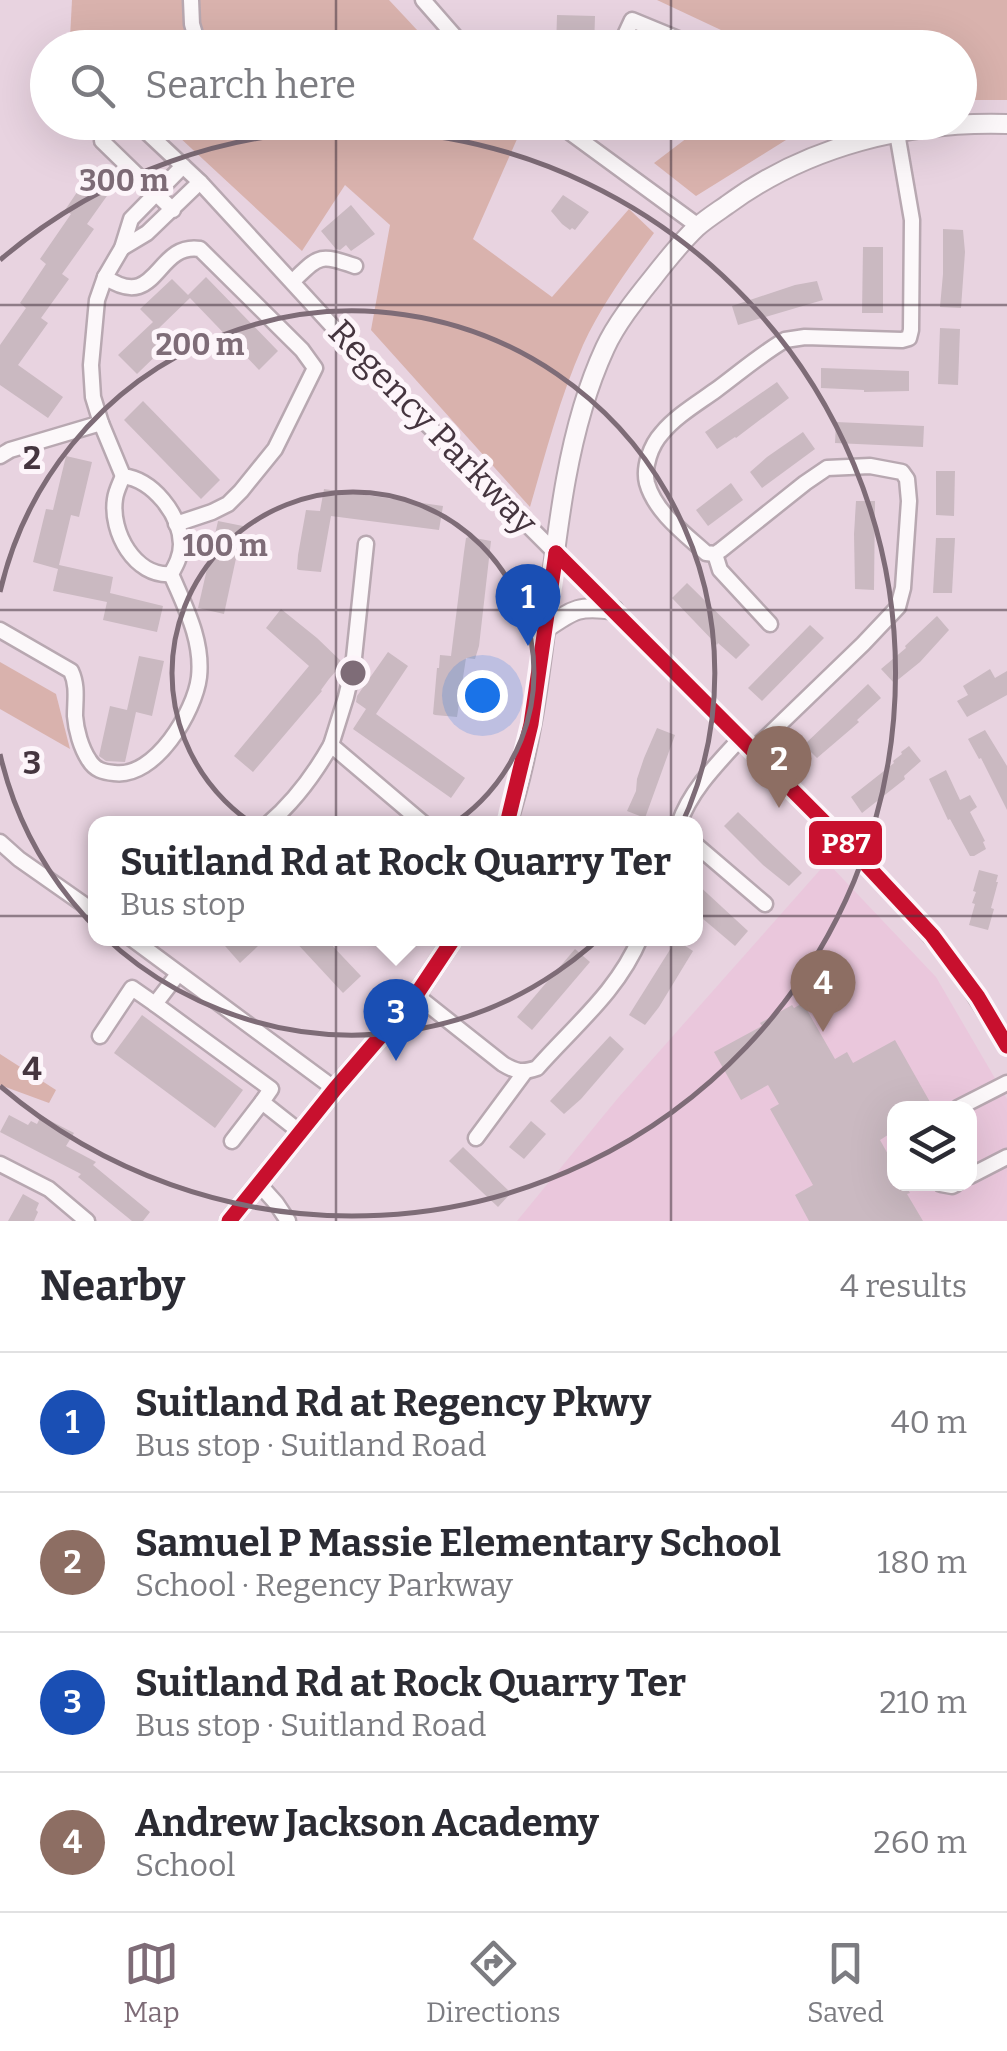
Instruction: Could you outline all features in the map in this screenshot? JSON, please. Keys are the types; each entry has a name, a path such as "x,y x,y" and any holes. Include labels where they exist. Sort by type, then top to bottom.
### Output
{"main road":[{"path":"977,125 1007,124"},
{"path":"509,816 526,757 566,478 584,405 606,346 638,295 698,226 754,186 809,157 866,140"},
{"path":"546,629 588,606 614,610"},
{"path":"229,1221 334,1089 416,995 449,946"}],"street":[{"path":"191,0 194,30"},
{"path":"423,0 448,30"},
{"path":"627,30 632,20 656,30"},
{"name":"Regency Parkway","path":"155,140 200,182 370,366 861,859 958,968 1007,1046"},
{"path":"581,140 698,226"},
{"path":"752,751 898,607 910,501 907,479 902,472 882,468 827,468 714,554 706,553 662,512 646,482 646,470 660,434 785,340 805,336 909,338 912,235 898,140"},
{"path":"102,141 173,210"},
{"path":"171,574 159,575 144,568 124,546 114,502 123,476 94,397 92,330 106,277 122,248 131,219 183,166"},
{"path":"122,248 147,233 200,182"},
{"path":"106,277 120,286 146,284 179,250 200,249 315,368 275,449 241,491 228,504 176,524"},
{"path":"293,281 308,266 327,256 355,266"},
{"path":"0,454 101,423"},
{"path":"123,476 146,484 176,524 181,544 171,574"},
{"path":"276,816 316,772 330,745 353,666 366,544"},
{"path":"714,554 720,570 770,624"},
{"path":"0,630 72,671 76,682 75,719 89,760 98,770 131,772 168,744 189,710 198,678 198,641 171,574"},
{"path":"682,816 705,779 740,739"},
{"path":"330,745 414,816"},
{"path":"0,842 88,907"},
{"path":"703,852 765,904"},
{"path":"142,946 334,1089"},
{"path":"416,995 503,1064 524,1073 537,1068 616,984 637,946"},
{"path":"155,1004 178,974"},
{"path":"100,1036 132,988 271,1089 232,1141"},
{"path":"476,1138 524,1073"},
{"path":"972,1101 1007,1083"},
{"path":"262,1102 300,1132"},
{"path":"977,1172 1007,1156"},
{"path":"0,1165 49,1190 87,1221"},
{"path":"258,1184 288,1221"}],"shaded area":[{"path":"72,0 389,0 417,30 70,30"},
{"path":"657,0 1007,0 1007,100 977,100 977,30 721,30"},
{"path":"182,140 517,140 473,239 552,297 629,209 654,233 607,301 583,345 560,405 530,507 371,330 390,225 345,185 302,251"},
{"path":"684,140 786,140 696,196 654,163"},
{"path":"0,662 56,694 70,749 0,709"},
{"path":"827,862 936,977 1007,1099 1007,1221 517,1221 618,1098"},
{"path":"0,1054 56,1090 49,1103 0,1085"}],"building":[{"path":"557,15 595,16 595,30 557,30"},
{"path":"92,170 114,186 87,224 94,229 62,274 69,279 41,318 48,323 18,365 63,397 48,418 0,385 0,345 26,308 20,303 46,264 40,259 71,214 65,210"},
{"path":"563,195 589,212 575,230 562,224 551,211"},
{"path":"351,205 375,234 351,251 346,245 336,249 321,231"},
{"path":"943,229 963,230 961,308 940,307"},
{"path":"863,247 883,247 883,313 862,313"},
{"path":"206,277 278,351 259,370 190,298 159,328 171,341 137,374 118,355 153,322 140,309 172,279 188,295"},
{"path":"817,281 823,300 738,325 732,306"},
{"path":"940,328 960,329 958,385 938,384"},
{"path":"821,368 909,371 909,391 821,388"},
{"path":"777,382 789,398 717,449 705,432"},
{"path":"143,401 220,480 201,499 124,420"},
{"path":"836,422 924,426 923,447 835,443"},
{"path":"803,432 815,449 762,488 750,472"},
{"path":"66,456 92,462 79,517 71,515 59,565 113,577 110,593 163,606 157,632 103,620 107,602 53,591 58,569 33,562 46,509 53,510"},
{"path":"936,471 955,471 954,516 936,515"},
{"path":"731,483 743,500 708,526 696,510"},
{"path":"324,489 443,506 439,530 331,516 321,572 299,570 306,510 320,511"},
{"path":"856,501 875,501 874,590 855,589"},
{"path":"218,521 243,526 224,614 198,608"},
{"path":"469,537 491,541 479,646 475,659 466,658 457,717 435,715 437,668 440,655 451,656"},
{"path":"936,538 955,538 952,593 933,593"},
{"path":"687,583 750,645 736,659 672,598"},
{"path":"281,609 343,663 253,772 234,756 309,666 266,628"},
{"path":"937,616 949,630 894,683 881,669"},
{"path":"810,625 824,638 762,701 748,688"},
{"path":"388,652 408,666 376,714 465,778 451,798 353,729 366,709 356,702 357,696"},
{"path":"139,656 164,661 152,716 136,712 125,762 106,761 99,756 110,706 127,710"},
{"path":"990,669 995,678 1007,671 1007,695 967,717 957,701 968,695 963,686"},
{"path":"868,684 881,698 817,758 804,745"},
{"path":"657,728 675,735 646,816 640,816 627,811"},
{"path":"985,730 1007,766 1007,810 968,739"},
{"path":"909,746 921,761 862,813 851,797"},
{"path":"946,770 960,800 970,795 977,807 970,812 986,849 974,856 970,856 948,820 929,779"},
{"path":"738,812 802,873 789,886 724,826"},
{"path":"979,870 998,875 988,930 969,925"},
{"path":"703,889 748,931 735,946 703,919"},
{"path":"225,946 258,946 240,963"},
{"path":"299,946 333,946 361,976 343,993"},
{"path":"672,946 685,946 693,951 645,1025 629,1015"},
{"path":"575,949 590,962 532,1030 517,1017"},
{"path":"803,1003 835,1059 847,1052 853,1063 895,1040 929,1101 887,1101 887,1136 880,1140 887,1152 887,1191 909,1191 923,1221 809,1221 795,1195 813,1185 770,1109 779,1104 768,1085 741,1100 714,1052 792,1005 794,1008"},
{"path":"142,1015 243,1090 215,1128 114,1053"},
{"path":"610,1036 624,1049 564,1114 550,1101"},
{"path":"9,1115 28,1125 31,1121 37,1124 41,1116 74,1133 66,1146 96,1162 93,1165 150,1212 143,1221 132,1221 78,1177 81,1174 0,1132"},
{"path":"531,1121 546,1134 524,1159 509,1147"},
{"path":"463,1147 511,1193 498,1207 449,1161"},
{"path":"23,1194 39,1203 34,1221 8,1221"}],"transit line":[{"name":"P87","path":"556,553 932,935 978,997 1007,1046"},
{"name":"P87","path":"509,816 531,724 556,553"},
{"name":"P87","path":"229,1221 416,995 449,946"}],"place":[{"name":"Suitland Rd at Regency Pkwy","path":"528,646"},
{"name":"Samuel P Massie Elementary School","path":"779,808"},
{"name":"Andrew Jackson Academy","path":"823,1032"},
{"name":"Suitland Rd at Rock Quarry Ter","path":"396,1061"}]}
